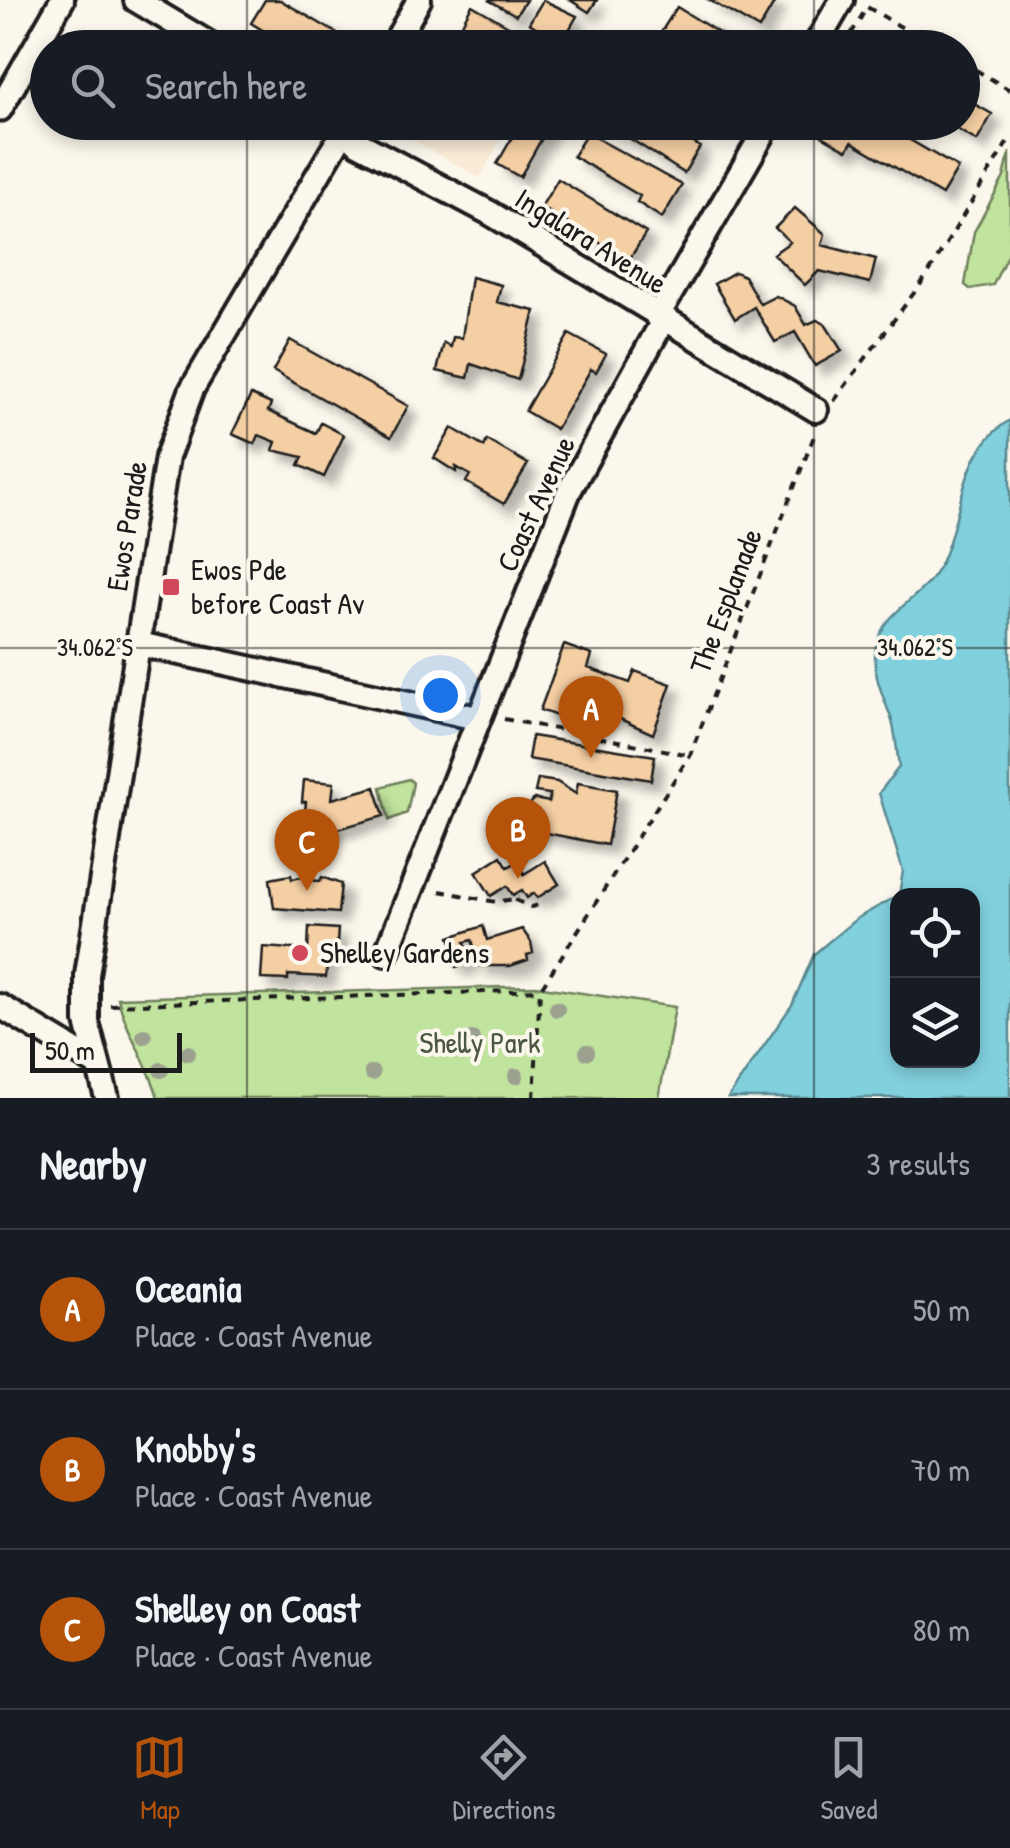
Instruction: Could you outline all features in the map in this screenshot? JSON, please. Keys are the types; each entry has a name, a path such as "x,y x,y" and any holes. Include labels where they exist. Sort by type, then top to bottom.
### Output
{"street":[{"path":"45,30 62,0"},
{"path":"136,0 186,30"},
{"path":"402,30 420,0"},
{"path":"824,30 842,0"},
{"path":"0,109 30,56"},
{"name":"Ewos Parade","path":"107,1098 87,1022 86,975 167,457 181,412 335,140"},
{"name":"Ingalara Avenue","path":"356,140 490,214 822,413"},
{"name":"Coast Avenue","path":"386,954 570,491 760,140"},
{"path":"139,644 478,716"},
{"path":"0,1006 98,1065"}],"path":[{"path":"853,30 866,6 907,30"},
{"path":"980,72 1010,90"},
{"name":"The Esplanade","path":"534,1098 540,990 690,755 822,413 928,274 1010,138"},
{"path":"478,716 690,755"},
{"path":"520,867 526,852"},
{"path":"440,891 496,902 517,899 531,907 543,904"},
{"path":"106,1008 113,1004 343,994 540,990"}],"shaded area":[{"path":"413,140 500,140 480,178"}],"green space":[{"path":"1010,152 1010,249 993,285 970,289 965,285 974,232 1004,177"},
{"path":"409,779 413,783 407,813 389,820 381,787"},
{"name":"Shelly Park","path":"536,986 675,1007 659,1098 158,1098 118,998"}],"water":[{"path":"1010,420 1010,1098 728,1098 792,1005 814,954 856,919 890,900 890,1068 980,1068 980,888 900,888 903,871 879,793 899,767 875,657 887,623 938,569 971,468 993,434"}],"building":[{"path":"265,0 280,0 331,30 262,30 251,23"},
{"path":"488,0 526,0 516,15"},
{"path":"543,0 577,16 569,30 541,30 529,23"},
{"path":"570,0 597,0 589,12"},
{"path":"709,0 776,0 759,29"},
{"path":"472,5 515,30 459,30"},
{"path":"677,7 714,30 662,30"},
{"path":"980,107 992,114 980,136"},
{"path":"511,140 541,140 520,177 497,164"},
{"path":"583,140 600,140 682,185 662,218 637,202 640,196 573,156"},
{"path":"632,140 689,140 700,147 684,173"},
{"path":"829,140 910,140 958,168 942,195 852,142 847,150"},
{"path":"558,179 646,233 629,260 541,207"},
{"path":"795,208 825,234 822,245 876,259 870,283 819,271 805,285 773,254 790,242 775,228"},
{"path":"735,272 744,276 760,304 776,296 795,306 806,325 817,320 825,324 842,351 815,366 795,332 775,342 754,307 735,319 714,284"},
{"path":"471,277 501,285 497,302 535,311 518,380 471,364 468,378 437,371 444,343 451,347 453,337 462,338"},
{"path":"569,334 606,354 596,372 591,369 556,429 525,411"},
{"path":"290,340 408,406 391,437 273,371"},
{"path":"251,395 271,404 268,411 316,433 321,423 344,435 324,477 299,465 303,457 273,450 276,442 259,435 255,444 232,434"},
{"path":"452,428 484,447 487,440 528,464 504,504 466,482 470,475 456,467 456,472 434,458"},
{"path":"564,645 592,655 588,668 630,683 635,671 671,684 653,734 576,699 568,720 540,710"},
{"path":"532,736 655,756 651,780 528,759"},
{"path":"538,779 557,782 576,794 578,783 617,790 607,845 526,829 534,799 549,802 550,794 535,792"},
{"path":"304,780 334,783 332,799 375,787 384,816 330,831 314,850 292,829 306,814 311,818 311,811 305,811 306,802 302,802"},
{"path":"501,856 508,867 517,862 524,874 545,861 559,884 537,898 534,893 527,898 522,890 513,895 507,886 491,896 476,872"},
{"path":"291,875 292,879 306,876 307,880 320,881 322,877 341,884 338,913 274,908 270,879"},
{"path":"483,926 487,940 522,929 533,953 527,955 528,960 510,966 480,966 472,940 465,942 471,962 456,967 446,948 453,945 450,937"},
{"name":"Shelley Gardens","path":"309,927 338,929 336,956 328,955 326,977 288,975 288,980 261,979 263,947 308,950"}],"place":[{"name":"Ewos Pde before Coast Av","path":"171,587"},
{"name":"Oceania","path":"591,758"},
{"name":"Knobby's","path":"518,879"},
{"name":"Shelley on Coast","path":"307,891"},
{"name":"Shelley Gardens","path":"300,953"}]}
